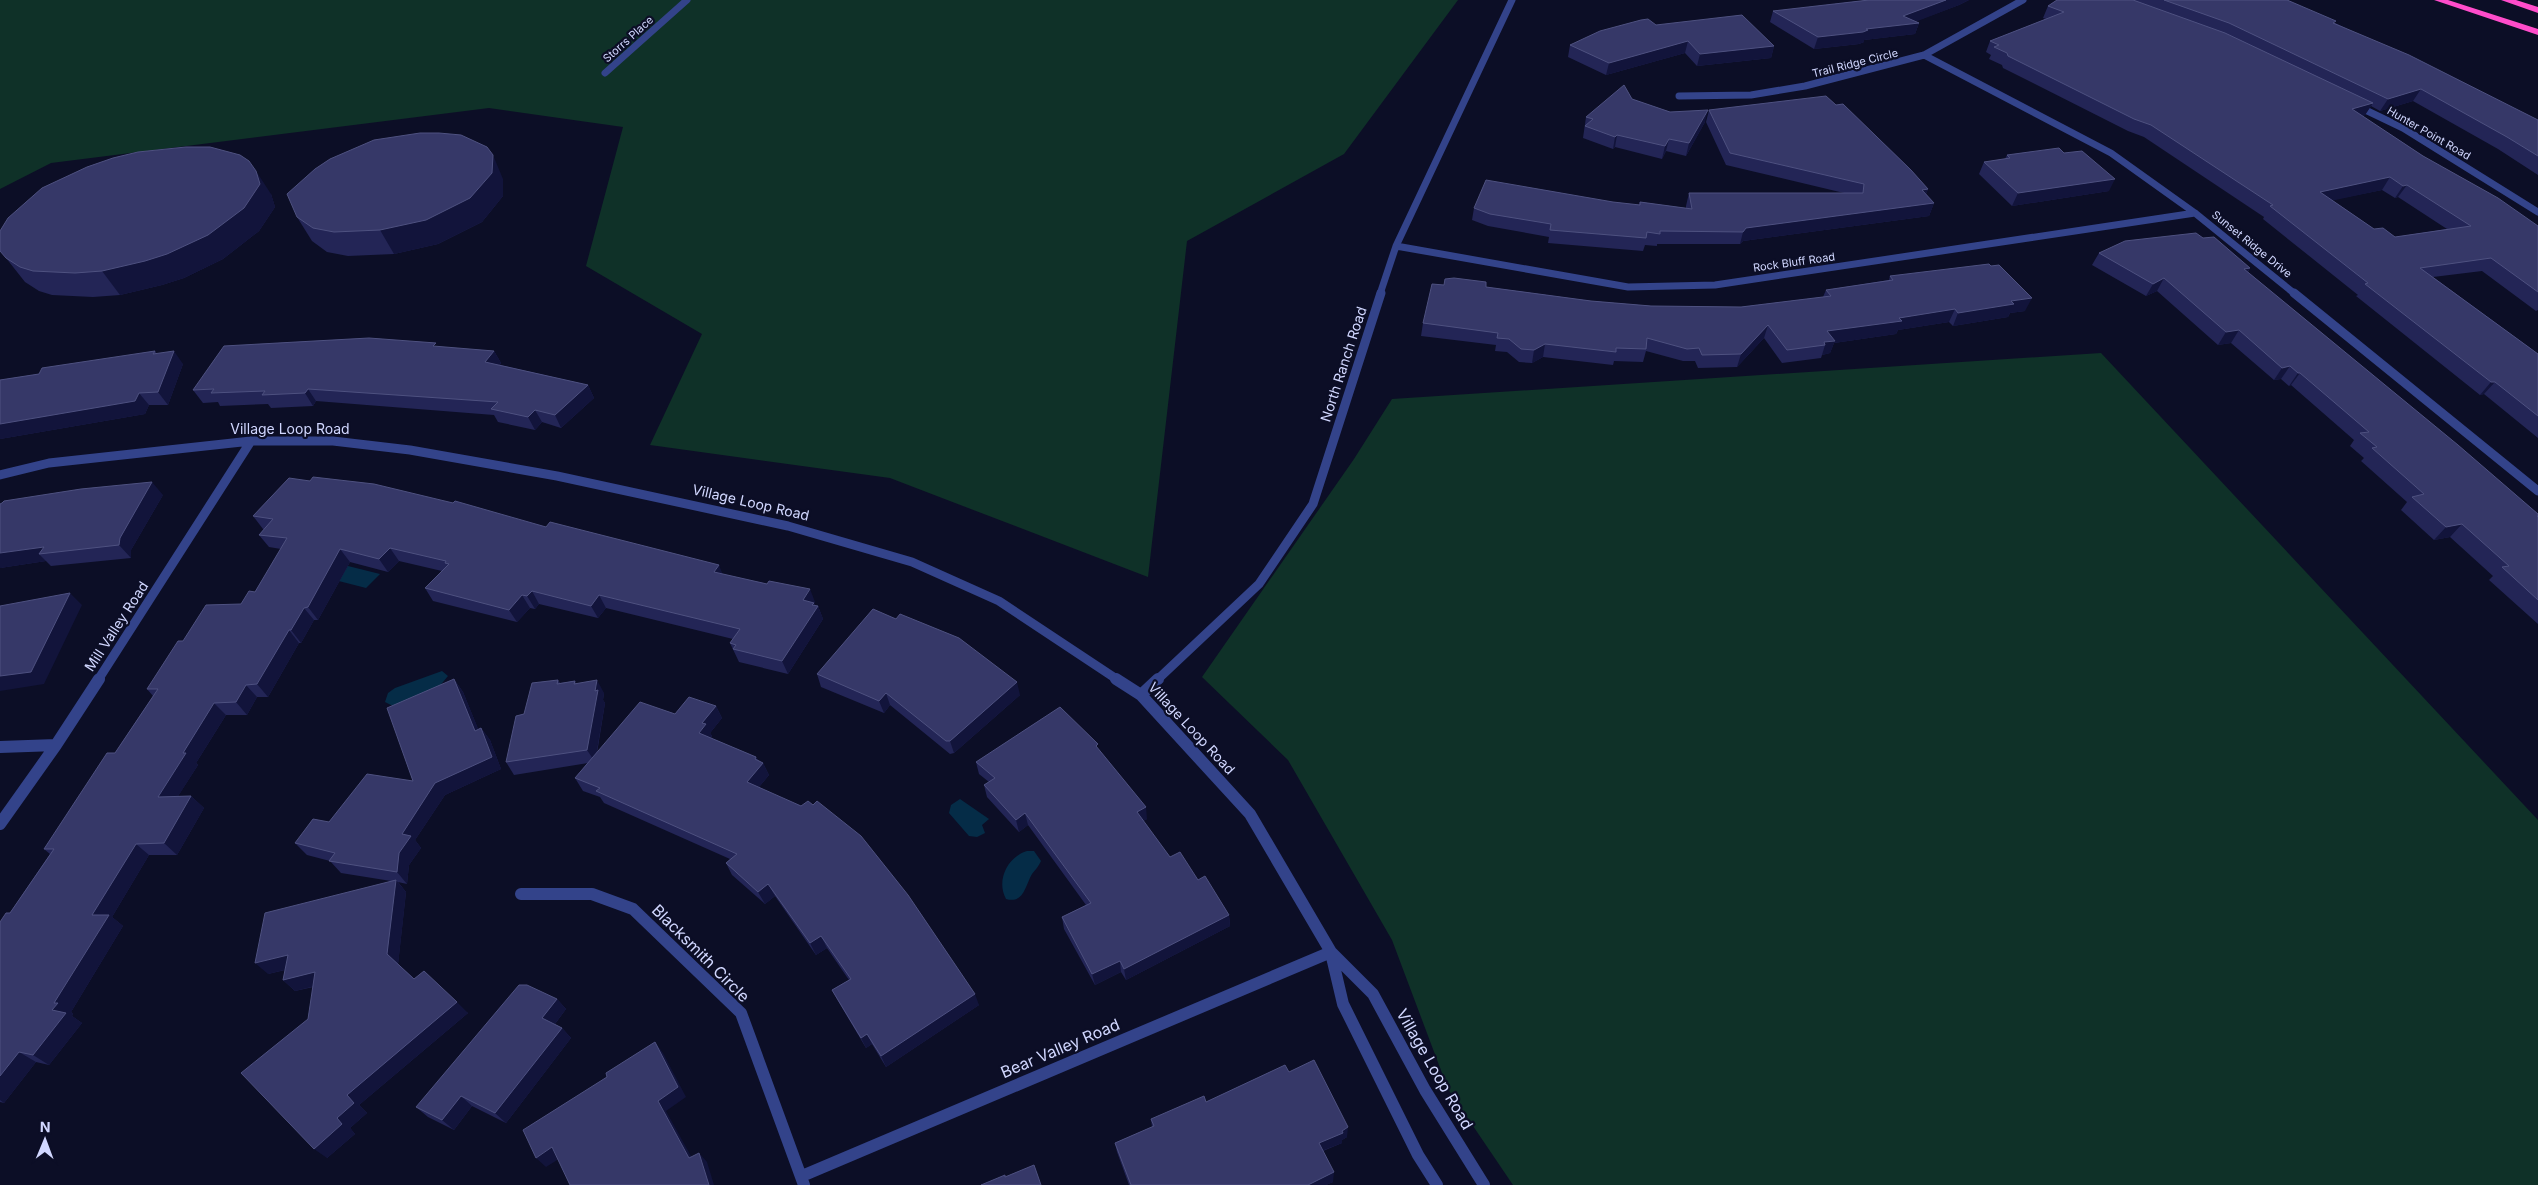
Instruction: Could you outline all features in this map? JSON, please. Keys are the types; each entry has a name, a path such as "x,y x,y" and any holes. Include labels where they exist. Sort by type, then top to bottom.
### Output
{"highway":[{"path":"2439,0 2538,32"},
{"path":"2506,0 2538,10"}],"street":[{"name":"Storrs Place","path":"605,73 687,0"},
{"name":"North Ranch Road","path":"1141,695 1259,584 1313,504 1396,246 1512,0"},
{"name":"Trail Ridge Circle","path":"1679,96 1760,94 1805,86 1924,55 2023,0"},
{"name":"Sunset Ridge Drive","path":"1924,55 2111,153 2195,213 2538,491"},
{"name":"Hunter Point Road","path":"2351,103 2403,128 2538,212"},
{"name":"Rock Bluff Road","path":"1396,246 1628,287 1715,285 2195,213"},
{"name":"Village Loop Road","path":"0,475 49,464 251,441 333,441 410,450 557,476 788,526 912,562 999,601 1141,695 1250,814 1331,952 1373,994 1425,1090 1484,1185"},
{"name":"Mill Valley Road","path":"0,824 56,745 251,441"},
{"path":"0,747 56,745"},
{"name":"Blacksmith Circle","path":"521,894 592,894 633,909 740,1013 803,1181"},
{"name":"Village Loop Road","path":"1331,952 1343,1004 1418,1155 1437,1185"},
{"name":"Bear Valley Road","path":"803,1181 1331,952"}],"green space":[{"path":"0,0 1458,0 1344,154 1187,241 1148,577 890,478 650,445 702,334 586,266 623,127 489,108 51,163 0,189"},
{"path":"2101,353 2538,820 2538,1185 1513,1185 1448,1089 1392,940 1288,760 1202,677 1354,459 1392,399"}],"water":[{"path":"340,564 380,574 366,588 327,578"},
{"path":"442,671 448,676 438,688 393,706 385,702 388,693 395,688"},
{"path":"960,799 989,819 982,825 985,833 977,837 969,836 949,813 951,805"},
{"path":"1027,851 1034,851 1041,861 1023,893 1017,899 1006,899 1002,885 1005,870 1014,858"}],"building":[{"path":"1869,0 1946,0 1903,16 1919,23 1818,37 1773,11"},
{"path":"2057,0 2133,0 2225,33 2373,103 2352,109 2423,156 2498,198 2538,226 2538,292 2491,258 2420,268 2538,354 2538,416 2365,284 2368,283 2270,206 2273,205 2151,125 2134,119 2008,56 2007,53 1994,47 1999,45 1990,41 2064,12 2048,6","holes":["2390,177 2403,186 2407,185 2471,226 2395,237 2383,228 2374,229 2320,192"]},
{"path":"2164,0 2287,0 2336,21 2333,23 2409,55 2538,120 2538,156 2421,89 2388,99 2229,23"},
{"path":"1742,15 1774,46 1700,54 1688,41 1609,63 1570,45 1600,31 1641,20 1648,19 1656,25"},
{"path":"1624,85 1632,99 1670,112 1708,110 1689,143 1669,139 1665,146 1617,135 1615,137 1585,126 1593,119 1586,117"},
{"path":"1826,96 1836,105 1843,104 1911,170 1928,189 1922,190 1934,203 1746,228 1743,232 1660,231 1660,234 1647,232 1646,238 1550,230 1551,224 1490,214 1474,208 1486,180 1613,202 1640,205 1640,202 1692,209 1689,193 1863,193 1864,184 1730,153 1709,110"},
{"path":"420,133 461,135 487,147 493,155 492,173 470,198 426,220 380,230 334,232 313,228 297,217 287,194 315,169 330,159 374,140"},
{"path":"186,147 210,147 240,155 249,161 256,171 260,184 244,208 208,235 167,254 102,271 75,273 33,271 20,267 6,258 0,251 0,231 8,218 42,188 87,167 113,158 138,152"},
{"path":"2059,148 2064,153 2082,151 2115,179 2018,193 1984,162 2010,158 2007,155"},
{"path":"2196,233 2203,238 2214,237 2250,268 2244,269 2458,445 2538,514 2538,600 2502,567 2509,566 2462,524 2446,527 2412,497 2424,494 2372,448 2377,447 2360,433 2369,432 2300,373 2290,366 2282,368 2239,330 2226,332 2164,278 2153,284 2099,253 2125,241"},
{"path":"1989,264 1991,266 1999,265 2032,298 2011,301 2014,304 1958,313 1955,309 1899,318 1902,321 1827,331 1835,341 1824,342 1825,345 1787,350 1768,325 1741,354 1702,355 1699,348 1687,349 1647,338 1646,349 1616,348 1616,352 1545,344 1534,350 1521,349 1509,339 1497,338 1498,333 1423,323 1432,284 1444,285 1445,279 1454,278 1486,282 1486,287 1591,301 1651,306 1741,307 1831,296 1826,290 1893,280 1890,276"},
{"path":"369,338 436,343 433,346 494,351 485,362 588,385 555,415 535,410 528,417 491,409 498,402 308,389 305,393 262,395 265,391 211,393 214,389 193,390 224,346"},
{"path":"155,351 153,354 174,351 158,392 139,393 135,401 0,424 0,380 39,374 42,368"},
{"path":"313,477 374,484 453,503 455,501 546,527 550,522 719,565 714,572 767,584 769,581 810,589 803,600 818,606 782,661 733,649 736,645 730,643 740,629 599,595 591,606 532,591 527,596 522,595 509,610 425,588 449,564 445,563 446,561 390,548 379,559 340,549 308,607 304,608 291,630 289,630 257,684 246,685 236,702 214,703 183,753 186,753 158,797 191,796 164,843 136,844 92,915 109,915 54,1003 58,1003 52,1010 66,1013 33,1055 19,1052 0,1076 0,922 6,913 10,913 54,849 44,849 107,753 115,753 158,689 147,689 178,641 183,641 206,605 241,604 249,591 255,592 287,538 259,535 273,519 253,516 289,478 310,481"},
{"path":"152,482 120,538 119,545 39,554 44,547 0,553 0,504 4,501 81,489"},
{"path":"70,593 31,672 0,676 0,606"},
{"path":"873,609 896,619 900,614 959,638 1017,682 950,741 946,741 886,693 879,701 817,674"},
{"path":"454,679 475,731 481,728 492,757 435,783 402,834 411,836 399,853 397,872 329,861 335,853 295,843 313,819 329,822 367,774 413,781 387,708"},
{"path":"558,680 557,684 575,681 574,684 597,680 595,691 598,690 587,750 506,762 516,716 524,714 532,683"},
{"path":"689,697 716,706 702,723 706,724 699,733 756,757 755,759 763,763 747,782 801,806 808,801 813,805 817,801 861,836 908,895 975,994 881,1056 867,1034 861,1038 832,990 851,979 821,936 810,943 768,884 758,892 726,863 737,854 596,791 600,788 575,778 640,702 675,714"},
{"path":"1060,707 1098,744 1096,746 1146,807 1137,812 1170,857 1180,852 1198,880 1205,876 1229,915 1124,969 1120,961 1092,974 1062,917 1091,903 1025,813 1016,820 984,785 995,778 976,762"},
{"path":"396,880 387,954 414,979 424,971 457,1002 347,1095 354,1103 337,1118 342,1124 314,1149 241,1073 308,1019 315,972 283,980 288,955 255,963 265,913"},
{"path":"519,985 527,985 557,999 542,1018 562,1028 495,1113 461,1096 442,1120 416,1107"},
{"path":"655,1042 678,1087 658,1101 689,1158 699,1153 709,1185 570,1185 552,1147 536,1158 523,1130 607,1077 606,1073"},
{"path":"1314,1060 1348,1127 1342,1131 1343,1133 1319,1143 1334,1172 1308,1185 1131,1185 1115,1143 1154,1126 1151,1119 1204,1096 1206,1102 1285,1065 1289,1072"},
{"path":"1034,1165 1041,1185 981,1185 1005,1175 1005,1177"}]}
